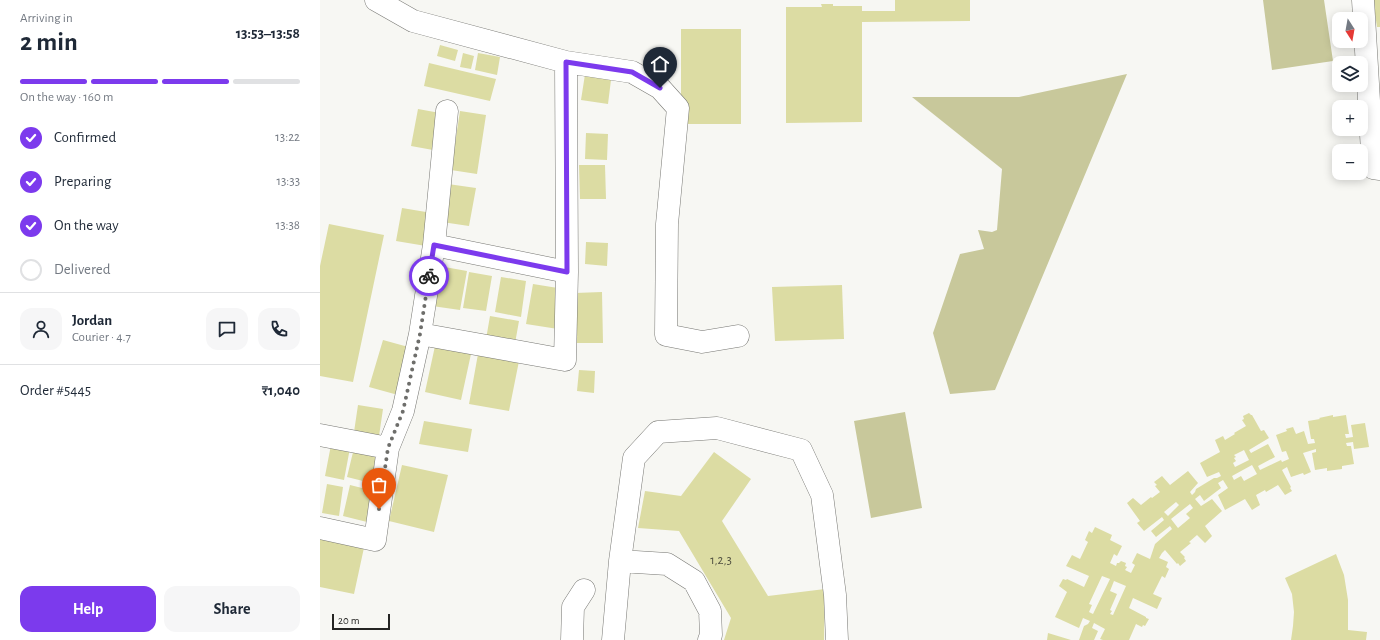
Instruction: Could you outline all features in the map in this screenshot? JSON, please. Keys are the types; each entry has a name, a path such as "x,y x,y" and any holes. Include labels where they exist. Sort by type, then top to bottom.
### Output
{"street":[{"path":"376,0 413,21 566,62 632,72 660,88 678,108 667,224 666,335 702,342 738,336"},
{"path":"1363,0 1372,168 1380,169"},
{"path":"420,334 565,360 567,272 566,62"},
{"path":"320,528 375,540 388,448 403,411 420,334 434,245 447,111"},
{"path":"434,245 567,272"},
{"path":"613,640 620,561 634,458 658,432 717,428 801,450 822,495 835,596 837,640"},
{"path":"320,435 388,448"},
{"path":"620,561 667,564 694,581 710,611 709,640"},
{"path":"572,640 572,607 584,590"}],"green space":[{"path":"1263,0 1324,0 1332,61 1272,70"},
{"path":"1127,74 995,390 950,394 933,333 960,254 984,249 978,230 992,232 997,230 1002,169 912,97 1019,97"},
{"path":"905,412 922,508 871,518 854,421"}],"building":[{"path":"895,0 970,0 970,21 862,22 862,122 786,123 786,7 822,7 821,4 833,4 833,6 862,6 862,11 895,11"},
{"path":"1373,0 1380,0 1380,27 1377,27"},
{"path":"681,29 741,29 741,124 681,124"},
{"path":"440,45 458,50 455,61 437,56"},
{"path":"463,53 474,56 471,69 460,67"},
{"path":"478,53 500,57 497,75 475,70"},
{"path":"429,63 496,79 490,101 424,86"},
{"path":"586,68 612,72 608,104 581,100"},
{"path":"418,109 440,113 433,150 411,146"},
{"path":"460,111 486,115 477,174 451,170"},
{"path":"586,133 608,134 607,160 585,159"},
{"path":"579,165 605,165 606,199 580,199"},
{"path":"448,184 476,188 469,226 442,222"},
{"path":"402,208 432,213 426,246 396,241"},
{"path":"329,224 384,235 353,382 320,376 320,266"},
{"path":"586,242 608,243 607,266 585,264"},
{"path":"439,266 467,271 460,310 432,306"},
{"path":"469,272 492,276 486,311 463,308"},
{"path":"501,277 526,281 521,317 495,312"},
{"path":"533,284 564,289 558,329 526,324"},
{"path":"842,285 844,339 775,341 772,287"},
{"path":"602,292 603,343 576,343 575,293"},
{"path":"490,316 519,321 514,349 485,345"},
{"path":"383,340 412,348 398,395 369,387"},
{"path":"435,346 471,354 461,400 425,392"},
{"path":"478,354 519,361 509,411 469,404"},
{"path":"579,370 595,371 594,393 577,391"},
{"path":"358,405 383,409 379,436 354,432"},
{"path":"1249,413 1252,415 1261,431 1264,430 1269,438 1249,450 1251,453 1268,444 1275,457 1258,466 1260,470 1281,460 1282,462 1289,459 1286,451 1282,452 1276,435 1293,427 1296,434 1304,431 1308,444 1315,443 1314,439 1311,439 1308,421 1333,415 1333,417 1346,415 1349,434 1345,434 1346,438 1353,437 1351,425 1365,423 1369,447 1354,449 1353,442 1346,443 1347,446 1351,446 1354,464 1342,466 1342,469 1327,471 1327,468 1315,470 1312,453 1316,452 1316,449 1303,453 1311,472 1304,475 1303,473 1291,477 1287,467 1282,470 1292,491 1285,495 1278,485 1266,492 1265,490 1256,495 1260,505 1252,510 1245,499 1225,510 1218,495 1228,488 1223,480 1218,483 1221,488 1204,501 1200,495 1195,499 1201,506 1212,499 1222,511 1205,526 1212,536 1205,543 1197,535 1189,542 1191,543 1180,552 1185,557 1184,558 1186,561 1180,566 1165,550 1162,553 1159,558 1168,562 1166,567 1169,569 1165,578 1162,576 1153,594 1162,598 1157,609 1133,598 1129,608 1149,619 1145,626 1143,625 1142,627 1136,624 1129,640 1103,640 1100,639 1105,629 1094,623 1092,628 1098,631 1094,640 1079,640 1084,626 1090,621 1083,618 1079,628 1055,617 1067,592 1059,586 1063,579 1067,579 1084,587 1089,576 1066,566 1072,555 1080,559 1088,542 1085,540 1089,531 1092,533 1095,527 1112,535 1110,540 1122,546 1117,556 1114,554 1110,563 1116,566 1117,563 1121,561 1126,563 1125,566 1127,567 1125,570 1131,573 1135,565 1132,563 1137,553 1150,559 1155,544 1172,529 1170,526 1156,537 1151,531 1164,520 1162,517 1144,531 1137,523 1140,521 1127,503 1133,498 1141,505 1160,492 1155,486 1157,485 1154,482 1162,476 1170,485 1188,471 1198,483 1190,492 1192,495 1196,489 1214,478 1221,476 1219,472 1207,477 1200,463 1220,452 1215,440 1223,436 1225,440 1246,426 1242,420 1244,419 1243,416","holes":["1244,450 1249,460 1235,467 1233,463 1236,461 1234,458 1236,457 1234,455","1252,465 1257,474 1244,481 1241,476 1234,480 1232,476","1176,502 1179,505 1168,516 1164,512","1190,504 1193,508 1186,514 1190,518 1178,528 1171,519","1102,576 1110,579 1093,614 1089,612 1092,605 1089,604","1114,581 1126,586 1113,615 1110,614 1112,611 1110,610 1117,594 1110,591"]},
{"path":"424,421 472,429 468,452 419,444"},
{"path":"331,445 350,448 344,480 325,476"},
{"path":"354,448 378,454 371,483 347,477"},
{"path":"714,452 751,479 722,521 768,596 825,589 824,640 724,640 731,618 679,531 638,528 645,491 681,496"},
{"path":"402,465 448,475 434,532 389,521"},
{"path":"327,484 343,487 339,516 322,513"},
{"path":"350,485 374,491 367,522 343,516"},
{"path":"320,534 365,543 354,594 320,587"},
{"path":"1336,554 1344,575 1348,600 1348,630 1367,632 1366,640 1291,640 1294,612 1292,594 1285,578"},
{"path":"1048,633 1071,640 1047,640"}],"way so far":[{"path":"379,509 388,448 403,411 420,334 429,276"}],"route":[{"path":"429,276 434,245 567,272 566,62 632,72 660,88"}]}
